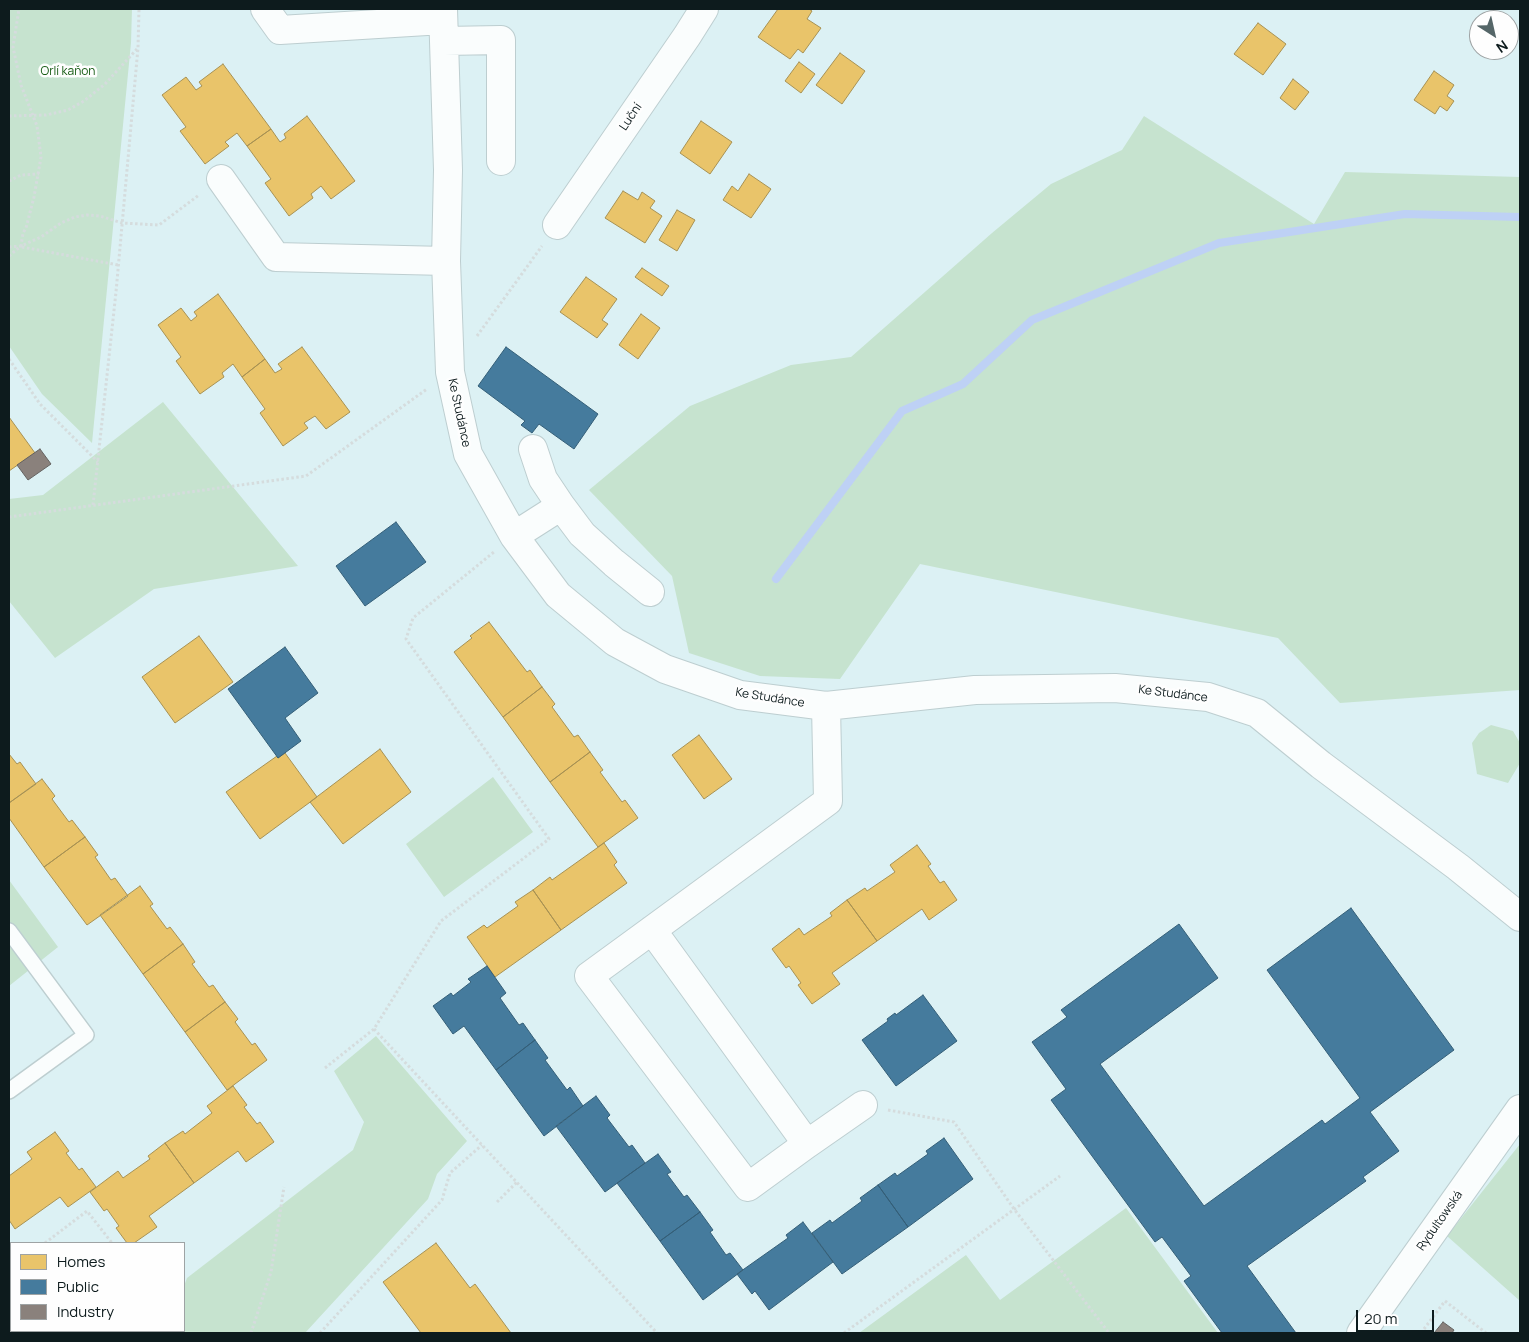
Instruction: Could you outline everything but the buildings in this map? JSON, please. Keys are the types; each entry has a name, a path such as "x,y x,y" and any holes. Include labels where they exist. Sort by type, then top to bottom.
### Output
{"street":[{"path":"265,9 280,30 443,23 501,40 501,161"},
{"name":"Luční","path":"558,225 704,9"},
{"name":"Ke Studánce","path":"443,23 448,170 446,261 450,372 468,454 514,536 558,594 615,642 665,669 740,695 826,706 975,690 1115,688 1208,697 1257,713 1321,765 1458,867 1520,917"},
{"path":"221,179 276,257 446,261"},
{"path":"533,449 543,479 582,534 650,592"},
{"path":"514,536 561,506"},
{"path":"826,706 828,801 589,976 748,1187 863,1105"},
{"path":"652,930 807,1144"},
{"name":"Rydultowská","path":"1361,1333 1520,1109"}],"lane":[{"path":"9,931 86,1034 9,1091"}],"path":[{"path":"18,9 13,46 21,85 37,126 41,157 39,174 21,246"},
{"path":"93,505 122,223 138,48 139,9"},
{"path":"9,116 46,115 68,110 84,101 105,84 138,48"},
{"path":"9,181 20,175 39,174"},
{"path":"9,256 21,246 41,237 61,223 75,217 87,215 100,216 122,223 160,224 221,179"},
{"path":"9,517 306,476 450,372 558,225"},
{"path":"9,247 21,246 118,265"},
{"path":"9,359 40,404 98,462"},
{"path":"324,1068 374,1029 441,921 549,839 406,639 413,618 514,536"},
{"path":"374,1029 657,1333"},
{"path":"863,1105 954,1122 1014,1209 1109,1333"},
{"path":"320,1333 442,1200 450,1173 482,1145"},
{"path":"844,1333 1060,1176"},
{"path":"497,1202 517,1182"},
{"path":"251,1333 271,1272 284,1187"},
{"path":"45,1242 87,1211 111,1242"},
{"path":"1421,1333 1445,1301 1486,1333"}],"green space":[{"name":"Orlí kaňon","path":"9,9 132,9 131,43 92,443 42,394 9,346"},
{"path":"1144,116 1314,224 1345,172 1520,177 1520,690 1340,703 1278,638 920,564 840,679 760,676 689,653 672,576 589,490 690,406 791,365 851,357 992,233 1051,184 1122,150"},
{"path":"163,402 298,566 154,589 55,658 9,601 9,499 43,495"},
{"path":"1491,725 1513,731 1520,743 1520,763 1508,783 1477,774 1472,743 1479,733"},
{"path":"493,777 533,832 444,897 406,844"},
{"path":"9,880 58,947 9,986"},
{"path":"376,1036 467,1141 437,1174 428,1199 305,1333 185,1333 185,1283 187,1278 353,1150 364,1122 334,1071"},
{"path":"1520,1144 1520,1301 1447,1236"},
{"path":"1126,1208 1218,1333 859,1333 966,1255 1000,1300"}],"waterway":[{"path":"776,579 902,411 963,384 1032,320 1219,243 1405,214 1520,217"}]}
